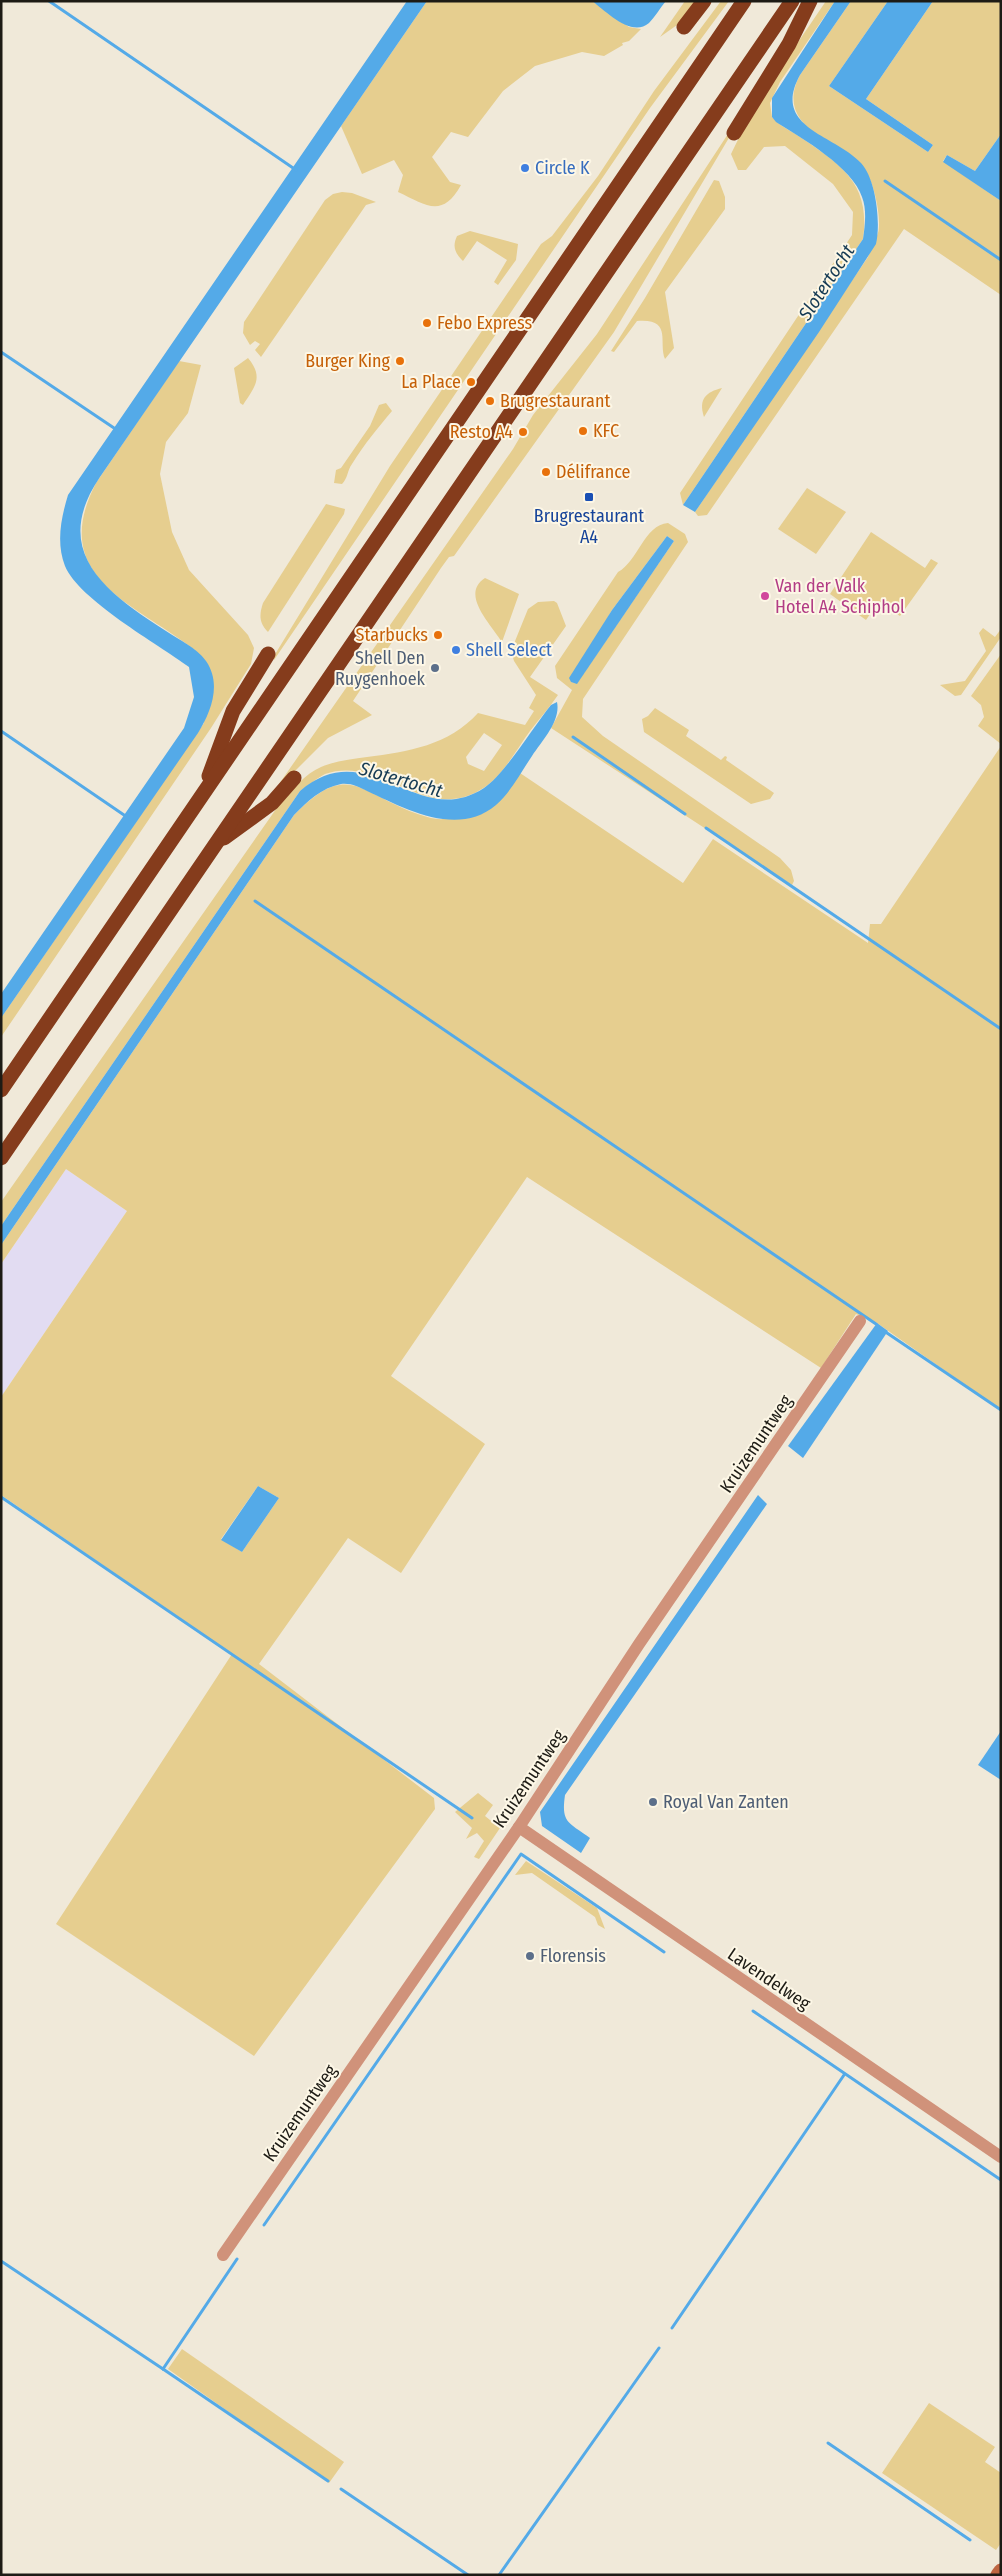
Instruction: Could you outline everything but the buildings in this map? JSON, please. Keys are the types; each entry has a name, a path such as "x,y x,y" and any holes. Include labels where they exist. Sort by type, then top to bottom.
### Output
{"highway":[{"path":"684,27 704,1"},
{"path":"1,1090 744,1"},
{"path":"1,1158 792,1"},
{"path":"734,133 789,44 810,1"},
{"path":"200,800 233,711 268,654"},
{"path":"215,844 272,803 294,778"}],"street":[{"name":"Kruizemuntweg","path":"223,2255 519,1827 639,1644 860,1321"},
{"name":"Lavendelweg","path":"519,1827 1001,2157"},
{"path":"998,2575 1001,2571"}],"shaded area":[{"path":"427,1 592,1 629,27 641,29 629,41 622,43 623,45 604,56 582,52 535,66 503,91 468,137 451,132 432,157 450,182 461,185 454,196 447,202 440,206 433,206 398,192 403,175 394,160 362,174 341,126"},
{"path":"685,1 697,1 677,25 660,37"},
{"path":"721,1 729,1 650,108 274,660 274,656 390,466 541,244 552,236 598,176 654,91"},
{"path":"826,1 835,1 780,82 770,103 772,117 827,155 849,176 857,189 862,203 864,219 863,239 683,505 680,493 852,235 853,212 833,184 785,146 764,147 746,170 738,170 731,154 754,107"},
{"path":"851,1 888,1 829,86 928,152 933,145 866,99 933,1 1001,1 1001,134 975,171 947,155 943,161 1001,201 1001,295 904,229 707,515 698,516 695,512 868,257 877,236 879,227 878,210 868,175 852,160 811,131 801,120 795,107 794,93 800,75"},
{"path":"762,82 614,332 454,556 449,557 441,568 353,701 372,715 328,738 280,786 279,784 513,449 533,415 597,334"},
{"path":"714,180 719,181 725,197 725,209 665,292 674,348 665,359 660,327 656,323 637,321 614,352 611,351 645,298"},
{"path":"342,192 352,193 376,202 366,205 261,357 255,350 260,344 255,341 250,345 243,333 244,322 325,200 333,194"},
{"path":"470,231 518,244 516,260 498,285 494,282 507,260 477,241 463,261 456,252 455,243 457,236"},
{"path":"248,358 257,376 254,387 243,405 240,403 234,368"},
{"path":"179,361 201,365 188,413 166,442 160,474 172,532 189,570 248,635 254,648 251,664 211,728 1,1037 1,1018 204,723 195,650 124,602 105,584 90,565 82,543 84,516 96,483"},
{"path":"722,388 704,417 702,405 705,397"},
{"path":"386,403 392,411 357,456 344,482 342,484 334,483 336,470 341,468 370,426 379,405"},
{"path":"807,488 846,512 816,554 778,529"},
{"path":"326,504 345,509 344,514 268,632 261,619 263,603"},
{"path":"668,523 685,534 688,542 583,699 582,717 603,736 780,858 791,870 794,881 792,885 551,728 572,690 557,678 555,666 618,572 631,560 647,536 660,525","holes":["667,536 674,541 577,683 571,682 612,610"]},
{"path":"871,532 925,568 931,559 938,563 900,616 879,601 866,620 830,594"},
{"path":"485,578 519,594 502,642 485,618 476,600 475,592 478,585"},
{"path":"554,601 557,603 566,626 530,677 558,695 492,782 464,797 443,799 423,795 366,773 346,770 325,774 300,791 1,1226 1,1202 281,802 300,782 315,770 332,763 398,753 441,740 467,724 478,713 525,725 534,711 529,708 536,695 514,661 511,651 528,609 538,602","holes":["484,733 502,745 484,771 468,764 466,757"]},
{"path":"983,628 995,637 1001,629 1001,637 961,695 955,696 940,685 965,681 986,651 979,633"},
{"path":"1001,654 1001,744 978,726 984,717 981,705 971,696"},
{"path":"655,708 689,730 686,736 721,760 725,756 727,757 726,760 774,793 770,799 751,804 644,732 642,719 648,716"},
{"path":"1001,746 1001,1410 877,1323 856,1314 821,1368 527,1177 391,1376 485,1444 401,1573 348,1538 259,1664 434,1798 435,1809 254,2056 56,1924 232,1654 1,1495 1,1397 127,1211 66,1169 1,1264 1,1245 294,815 312,798 328,789 341,785 366,790 422,815 444,819 505,792 520,773 683,883 713,839 868,943 870,924 881,924","holes":["258,1486 279,1498 242,1552 221,1539"]},
{"path":"66,1169 127,1211 1,1397 1,1264"},
{"path":"478,1793 493,1805 485,1816 500,1828 479,1859 474,1857 484,1841 477,1833 466,1839 472,1828 455,1812"},
{"path":"526,1861 597,1908 605,1929 598,1925 595,1917 532,1873 515,1875"},
{"path":"182,2349 344,2462 329,2483 168,2369"},
{"path":"929,2403 995,2447 985,2462 1001,2473 1001,2543 996,2550 882,2473"}],"water":[{"path":"407,1 427,1 100,477 86,504 80,527 83,549 92,568 106,585 144,617 202,656 211,670 214,688 213,698 207,716 198,733 1,1018 1,994 184,728 194,697 189,667 102,607 73,579 62,557 60,539 63,513 68,495"},
{"path":"592,1 666,1 649,23 642,27 634,27 619,21"},
{"path":"835,1 851,1 800,75 793,93 794,107 799,118 810,128 849,153 866,170 874,190 876,202 878,225 876,244 819,332 695,512 683,505 863,239 865,207 857,186 838,165 799,136 776,122 772,117 772,98"},
{"path":"888,1 933,1 866,99 933,145 928,152 829,86"},
{"path":"1001,134 1001,201 943,162 947,155 975,171"},
{"path":"667,536 674,541 577,684 571,682 569,678 612,610"},
{"path":"557,702 556,716 553,723 516,782 496,805 481,815 465,819 448,820 431,817 414,812 355,786 345,784 334,786 321,792 299,810 1,1245 1,1226 300,791 325,776 348,772 371,776 415,793 437,799 460,798 484,788 492,781 510,761 551,705"},
{"path":"877,1323 888,1331 803,1458 788,1446"},
{"path":"258,1486 279,1498 242,1552 221,1540"},
{"path":"758,1495 767,1504 565,1795 565,1817 571,1825 590,1838 581,1853 542,1826 540,1812"},
{"path":"1001,1731 1001,1780 978,1765"}],"waterway":[{"path":"49,1 296,170"},
{"path":"885,181 1001,260"},
{"path":"1,352 114,428"},
{"path":"1,731 124,815"},
{"path":"573,737 685,814"},
{"path":"706,828 1001,1029"},
{"path":"255,901 876,1324"},
{"path":"887,1333 1001,1410"},
{"path":"1,1497 472,1818"},
{"path":"264,2225 521,1854 664,1952"},
{"path":"753,2011 1001,2180"},
{"path":"672,2328 844,2075"},
{"path":"1,2261 163,2369 237,2259"},
{"path":"499,2575 659,2348"},
{"path":"163,2369 328,2481"},
{"path":"828,2443 970,2540"},
{"path":"341,2489 468,2575"}],"place":[{"name":"Circle K","path":"525,168"},
{"name":"Febo Express","path":"427,323"},
{"name":"Burger King","path":"400,361"},
{"name":"La Place","path":"471,382"},
{"name":"Brugrestaurant","path":"490,401"},
{"name":"KFC","path":"583,431"},
{"name":"Resto A4","path":"523,432"},
{"name":"Délifrance","path":"546,472"},
{"name":"Brugrestaurant A4","path":"589,497"},
{"name":"Van der Valk Hotel A4 Schiphol","path":"765,596"},
{"name":"Starbucks","path":"438,635"},
{"name":"Shell Select","path":"456,650"},
{"name":"Shell Den Ruygenhoek","path":"435,668"},
{"name":"Royal Van Zanten","path":"653,1802"},
{"name":"Florensis","path":"530,1956"}],"water label":[{"name":"Slotertocht","path":"826,282"},
{"name":"Slotertocht","path":"401,779"}]}
